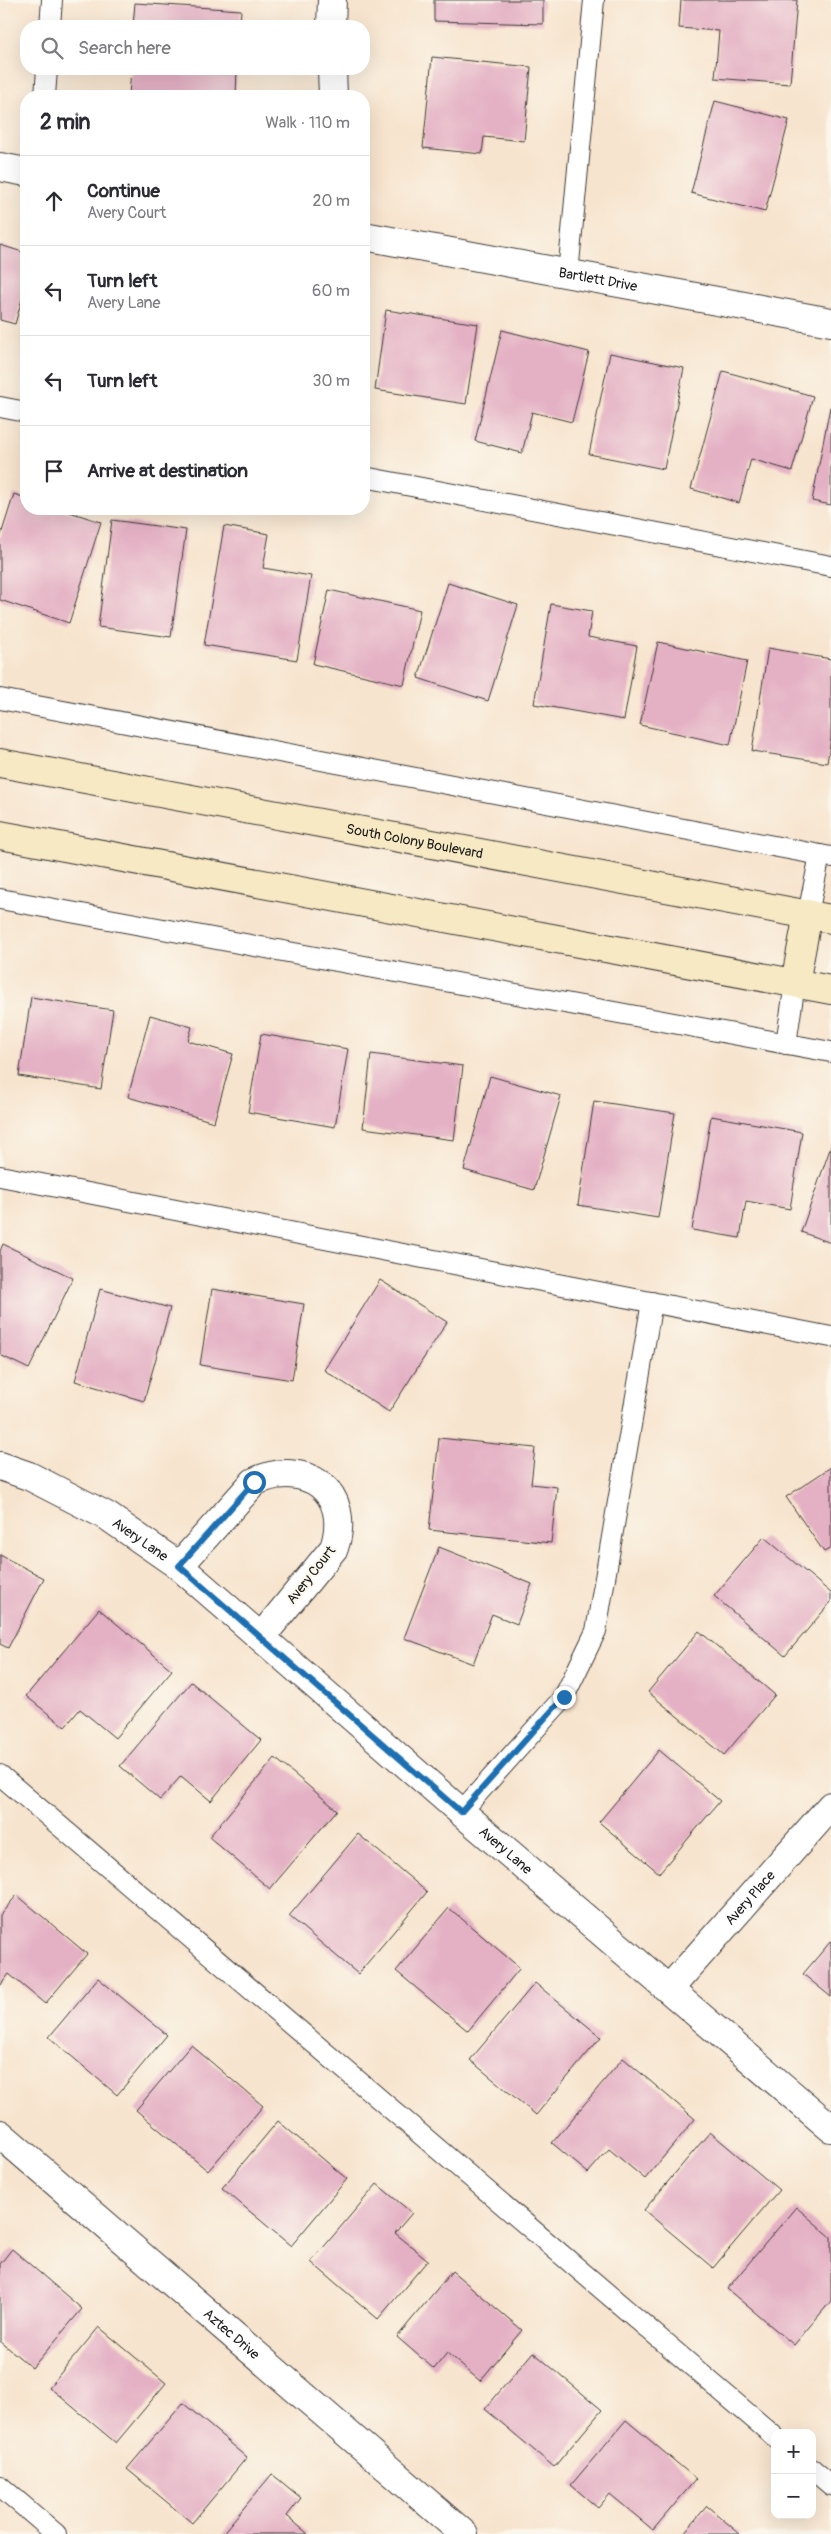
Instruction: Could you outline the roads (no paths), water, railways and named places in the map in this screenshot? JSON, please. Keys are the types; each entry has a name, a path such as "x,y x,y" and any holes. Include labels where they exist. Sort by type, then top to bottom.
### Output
{"main road":[{"name":"South Colony Boulevard","path":"0,763 819,916"},
{"path":"0,836 831,990"},
{"path":"795,983 819,916"}],"street":[{"path":"331,20 332,0"},
{"path":"332,75 333,90"},
{"path":"0,167 20,171"},
{"name":"Bartlett Drive","path":"370,237 831,322"},
{"name":"Avery Lane","path":"0,1466 30,1476 107,1516 179,1566 262,1636 461,1812 831,2128"},
{"name":"Avery Court","path":"179,1566 254,1482 270,1475 287,1472 305,1476 320,1485 332,1498 339,1514 340,1531 334,1548 262,1636"},
{"name":"Avery Place","path":"669,1989 831,1806"},
{"name":"Aztec Drive","path":"0,2134 464,2534"}],"lane":[{"path":"50,20 52,0"},
{"path":"568,274 594,0"},
{"path":"45,90 47,75"},
{"path":"0,407 20,411"},
{"path":"370,478 831,566"},
{"path":"0,699 825,856 819,916"},
{"path":"0,899 831,1052"},
{"path":"786,1044 795,983"},
{"path":"0,1176 831,1337"},
{"path":"461,1812 564,1697 596,1631 652,1302"},
{"path":"0,1775 771,2434"},
{"path":"816,2472 831,2485"},
{"path":"0,2486 56,2534"}]}
